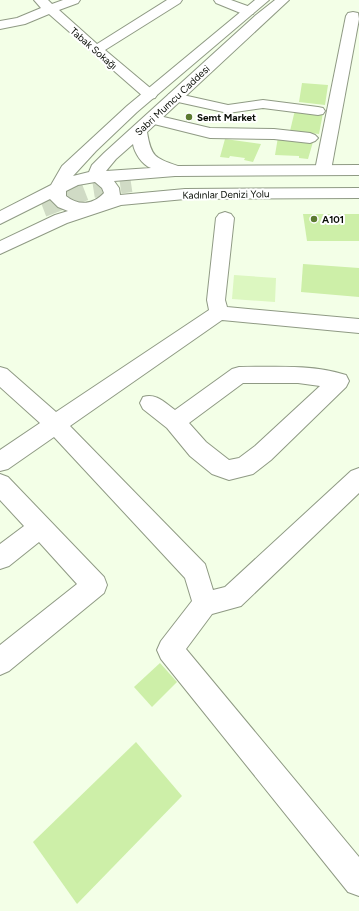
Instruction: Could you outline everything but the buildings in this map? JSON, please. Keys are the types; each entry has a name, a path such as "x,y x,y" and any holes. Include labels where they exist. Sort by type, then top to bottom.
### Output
{"street":[{"name":"Tabak Sokağı","path":"40,0 96,50 150,95"},
{"path":"0,25 20,21 74,0"},
{"path":"96,50 176,0"},
{"path":"220,0 248,11"},
{"name":"Sabri Mumcu Caddesi","path":"58,188 68,170 150,95 248,11 263,0"},
{"name":"Sabri Mumcu Caddesi","path":"97,176 98,169 110,156 261,18 283,0"},
{"path":"323,170 353,16"},
{"path":"174,97 228,109 263,104 318,110"},
{"path":"151,119 210,133 274,134 310,138"},
{"path":"139,131 142,150 153,163 175,171"},
{"name":"Kadınlar Denizi Yolu","path":"97,176 175,171 359,170"},
{"path":"0,218 73,181 97,176 109,185 111,189 112,194 106,202 95,208 61,219 0,248"},
{"path":"359,178 168,179 133,186 192,184 359,186"},
{"path":"58,188 58,198 70,207 77,209 95,208"},
{"name":"Kadınlar Denizi Yolu","path":"95,208 120,200 185,194 359,193"},
{"path":"0,230 45,211 0,238"},
{"path":"219,313 216,300 225,218"},
{"path":"0,462 219,313 359,326"},
{"path":"0,375 56,425 196,572 205,604"},
{"path":"150,403 175,422 198,449 220,467 229,470 245,467 263,453 339,381 298,375 239,375 200,402 175,422"},
{"path":"357,874 170,650 205,604 232,598 359,478"},
{"path":"0,484 95,585 0,662"},
{"path":"0,558 40,527"}],"green space":[{"path":"234,275 276,278 275,302 232,299"}],"tunnel":[{"path":"43,208 92,189 131,183"}],"place":[{"name":"Semt Market","path":"189,117"},
{"name":"A101","path":"314,219"}]}
